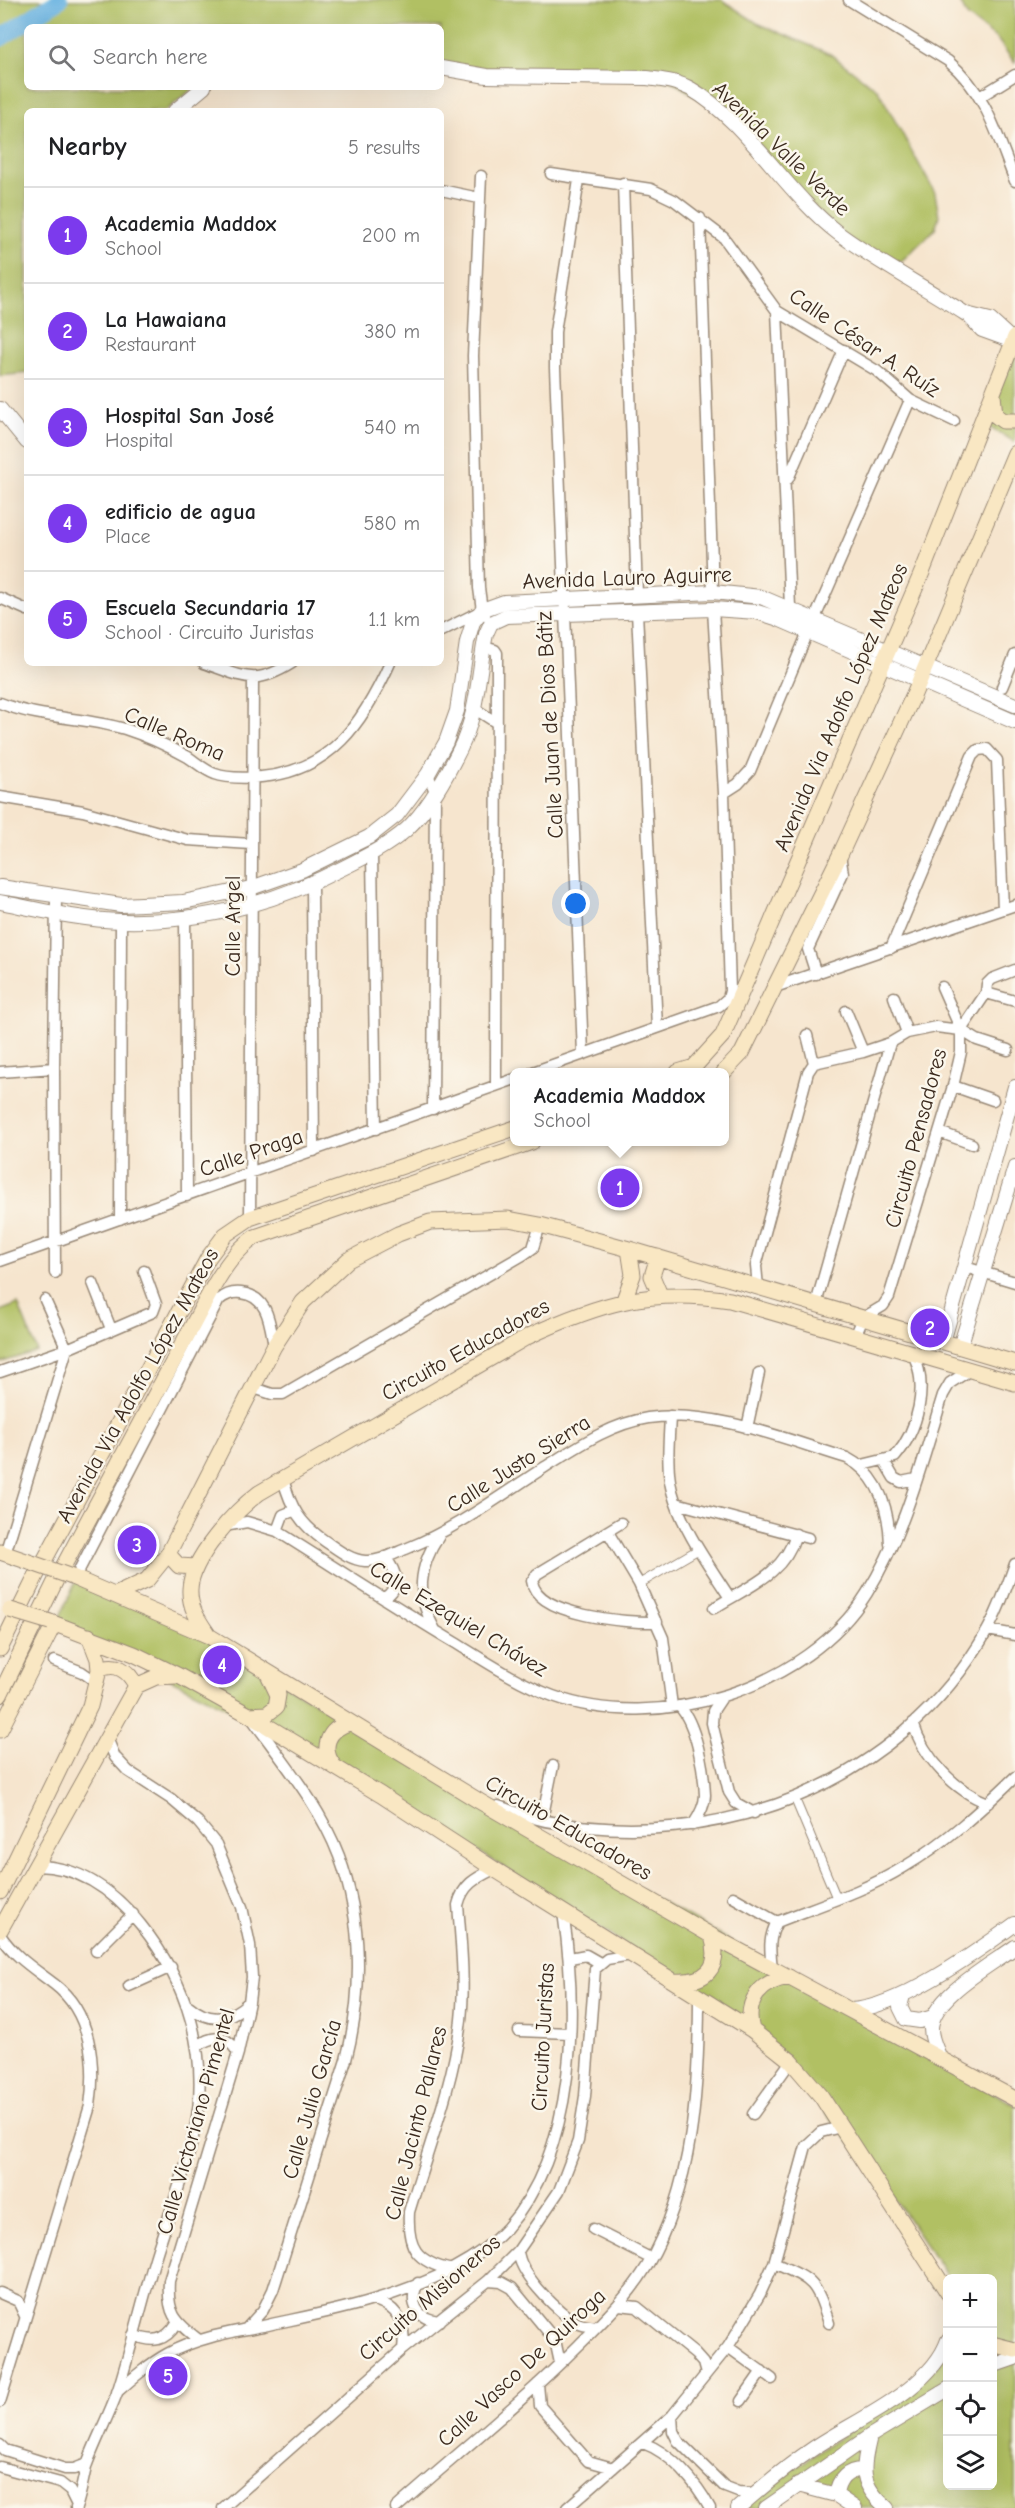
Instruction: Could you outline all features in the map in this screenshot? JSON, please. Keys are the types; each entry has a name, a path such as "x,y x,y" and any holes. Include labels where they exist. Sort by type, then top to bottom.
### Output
{"main road":[{"name":"Avenida Via Adolfo López Mateos","path":"691,1068 711,1051 723,1035 730,1003 890,650 1014,339"},
{"path":"993,392 995,415 1003,421 1015,421"},
{"path":"728,1068 741,1053 840,855 927,665 1015,453"},
{"name":"Avenida Via Adolfo López Mateos","path":"0,1649 44,1562 208,1258 225,1235 250,1218 510,1130"},
{"name":"Avenida Via Adolfo López Mateos","path":"0,1695 56,1580 212,1289 228,1262 241,1247 255,1237 520,1146"},
{"path":"115,1595 147,1580 168,1554 274,1346 303,1302 348,1260 398,1234 430,1222 508,1219 540,1226 658,1257 1015,1363"},
{"path":"624,1300 633,1275 629,1249"},
{"path":"658,1257 652,1276 660,1295"},
{"name":"Circuito Educadores","path":"209,1636 194,1614 191,1602 191,1580 196,1568 224,1526 241,1507 283,1479 527,1337 571,1316 624,1300 660,1295 730,1300 1015,1383"},
{"name":"Circuito Educadores","path":"3,1553 74,1578 209,1636 479,1801 712,1936 939,2056 1015,2099"},
{"path":"168,1554 179,1566 196,1568"},
{"path":"5,1608 89,1636 179,1676 249,1715 334,1766 752,2030 791,2061 821,2096 943,2285"},
{"path":"0,1730 52,1623"},
{"path":"89,1636 98,1659 99,1676"},
{"path":"1,1887 82,1722 99,1676 108,1666 121,1668 132,1677 136,1686"},
{"path":"249,1715 267,1714 276,1707 278,1695 276,1686 264,1670"},
{"path":"0,1930 136,1686 156,1677 179,1676"},
{"path":"334,1766 327,1752 329,1737 341,1725 350,1723"},
{"path":"674,1981 689,1982 704,1976 715,1958 712,1936"},
{"path":"752,2030 751,2006 756,1994 770,1982 789,1977"},
{"path":"997,2345 1015,2350"}],"street":[{"path":"849,0 962,72 981,96 1015,181"},
{"name":"Avenida Valle Verde","path":"444,69 486,76 647,78 671,81 689,88 719,110 788,185 839,233 966,314 990,320 1014,339"},
{"path":"981,96 1015,75"},
{"path":"179,108 200,90"},
{"name":"Calle César A. Ruíz","path":"551,174 651,189 700,218 724,238 777,311 844,350 893,383 909,400 954,422"},
{"path":"0,902 56,913 121,921 185,918 252,905 312,884 372,854 408,828 435,792 460,749 475,709 484,647 491,623 482,610 472,356 481,176"},
{"name":"Calle Juan de Dios Bátiz","path":"579,180 555,332 562,598 583,1054"},
{"path":"623,183 637,595"},
{"path":"444,191 479,198"},
{"path":"700,218 713,592"},
{"path":"777,311 790,607"},
{"path":"786,482 844,350"},
{"path":"815,618 909,400"},
{"path":"0,409 24,438"},
{"name":"Avenida Lauro Aguirre","path":"444,630 482,610 504,602 713,592 761,597 927,665 1015,705"},
{"path":"0,598 24,609"},
{"path":"544,1068 730,1003 724,793 713,609"},
{"name":"Avenida Lauro Aguirre","path":"491,623 506,616 713,609 757,612 1015,722"},
{"path":"0,887 131,904 183,902 251,888 302,870 369,837 397,815 428,774 446,742 457,711 469,635 473,621 482,610"},
{"path":"637,612 657,1027"},
{"path":"724,793 738,784 750,771 808,632"},
{"path":"484,647 495,650 497,653 496,1086"},
{"path":"1002,687 1015,655"},
{"path":"213,666 253,680 276,673 287,666"},
{"name":"Calle Roma","path":"0,703 39,714 125,729 168,747 214,774 251,778 278,775 302,768 325,756 345,738 361,718 388,666"},
{"name":"Calle Argel","path":"250,1218 253,680"},
{"path":"475,709 497,723"},
{"path":"891,948 972,756 978,750 987,749 997,760 1003,909"},
{"path":"428,774 435,792 433,1109"},
{"path":"0,797 83,811 188,840 251,844"},
{"path":"372,854 376,1129"},
{"path":"816,974 808,949 843,873 840,855"},
{"path":"312,884 314,1151"},
{"path":"55,1273 56,896"},
{"path":"772,988 1015,905"},
{"path":"185,918 187,1196"},
{"path":"120,1219 121,921"},
{"path":"961,1030 986,993 987,984 992,979 1015,970"},
{"path":"942,987 961,1030 977,1040 1008,1050"},
{"path":"986,993 1015,1001"},
{"path":"894,997 907,1034"},
{"path":"846,1011 863,1052"},
{"name":"Circuito Pensadores","path":"814,1063 863,1052 890,1043 907,1034 936,1027 961,1030 961,1052 953,1086 889,1297 883,1306 863,1318"},
{"path":"758,1287 756,1266 808,1072 814,1063 807,1035"},
{"path":"816,1304 890,1043"},
{"path":"0,1072 54,1068"},
{"name":"Calle Praga","path":"0,1261 510,1081"},
{"path":"953,1086 993,1100"},
{"path":"943,1342 1015,1087"},
{"path":"939,1132 972,1144"},
{"path":"960,1347 981,1272 1015,1169"},
{"path":"254,1388 272,1395 283,1394 524,1255 533,1248 540,1226"},
{"path":"965,1267 1015,1282"},
{"path":"0,1372 67,1349 156,1309 144,1271"},
{"path":"93,1283 111,1329"},
{"path":"74,1578 219,1300 236,1293 258,1300 266,1311 274,1346"},
{"path":"3,1553 67,1349 45,1300"},
{"path":"855,1337 863,1318"},
{"path":"890,1548 886,1507 862,1466 895,1457 903,1447 921,1394 920,1368 913,1354"},
{"name":"Calle Ezequiel Chávez","path":"224,1526 247,1522 277,1531 501,1670 553,1696 594,1706 636,1709 721,1699 769,1678 807,1655 866,1594 904,1520 943,1395 950,1383 970,1370"},
{"path":"747,1428 759,1373"},
{"path":"670,1416 669,1474 676,1503 699,1549 730,1598"},
{"name":"Calle Justo Sierra","path":"283,1479 293,1511 310,1531 345,1555 366,1561 385,1557 439,1535 581,1444 615,1428 646,1418 670,1416 747,1428 848,1458 862,1466"},
{"path":"885,1461 894,1478 901,1482 916,1479"},
{"path":"676,1503 808,1538"},
{"path":"277,1531 283,1515 293,1511"},
{"path":"621,1523 537,1574 532,1581 533,1591 539,1596 583,1615 633,1622 657,1622"},
{"path":"608,1532 639,1584 657,1622 666,1654 675,1706 693,1725 705,1796 701,1812 693,1825"},
{"path":"714,1608 759,1583 792,1549 796,1534"},
{"name":"Calle Justo Sierra","path":"436,1631 426,1613 421,1593 422,1572 428,1553 439,1535"},
{"path":"639,1584 699,1549"},
{"path":"384,1598 393,1592 395,1584 394,1570 385,1557"},
{"path":"479,1801 542,1820 567,1824 645,1828 693,1825 754,1813 795,1799 830,1783 873,1756 913,1723 958,1674 988,1630 1015,1564"},
{"path":"988,1630 1015,1635"},
{"path":"54,1661 99,1676"},
{"path":"721,1699 713,1711 712,1723 729,1792 736,1803 754,1813"},
{"name":"Calle Julio García","path":"246,2329 263,2310 276,2279 346,2060 354,2029 358,1984 353,1909 339,1856 316,1812 249,1715"},
{"path":"913,1723 922,1749 965,1792 988,1803"},
{"name":"Calle Victoriano Pimentel","path":"107,1738 115,1757 128,1771 171,1799 198,1822 216,1844 242,1907 250,1946 252,1977 238,2053 170,2281 168,2297 177,2323"},
{"path":"542,1820 553,1766"},
{"path":"772,1968 769,1946 771,1934 777,1922 873,1884 914,1862 988,1803 1015,1777"},
{"path":"795,1799 837,1899"},
{"path":"34,1866 53,1866 82,1875 107,1891 133,1914 171,1967 189,2006 197,2047 196,2126 117,2392 87,2464 77,2506"},
{"name":"Calle Jacinto Pallares","path":"453,2270 423,2259 411,2246 408,2234 409,2212 455,2057 461,2022 464,1987 458,1905 461,1895 473,1880 494,1869"},
{"path":"733,1897 777,1922"},
{"name":"Circuito Juristas","path":"117,2392 169,2353 199,2340 374,2300 453,2270 480,2252 507,2228 535,2189 559,2131 569,2033 570,1958 563,1912"},
{"path":"96,1951 133,1914"},
{"path":"851,2010 879,2006 903,1995 1015,1924"},
{"path":"0,1935 20,1960 66,1995 86,2033 94,2077 90,2106 0,2402"},
{"path":"939,2056 932,2036 933,2017 951,1993 1015,1947"},
{"path":"570,1958 586,1955 600,1963 614,1957 632,1954"},
{"name":"Circuito Misioneros","path":"223,2508 403,2349 488,2281 518,2251 559,2191 578,2141 585,2096 592,1980 595,1969 600,1963"},
{"path":"129,1986 171,1967"},
{"path":"903,1995 900,2007 906,2019 920,2021 933,2017"},
{"name":"Calle Vasco De Quiroga","path":"396,2508 560,2363 619,2305 649,2262 677,2189 693,2121 699,2047 699,1996"},
{"path":"189,2006 199,2015 226,2018 236,2014 249,2002"},
{"path":"519,2031 569,2033"},
{"path":"197,2047 204,2041 222,2038 229,2042 238,2053"},
{"path":"753,2114 791,2061"},
{"path":"567,2508 672,2416 728,2347 760,2294 774,2263 806,2146 821,2132 840,2127"},
{"path":"593,2229 617,2240 649,2262"},
{"path":"518,2251 524,2272 570,2319 582,2325 596,2327"},
{"path":"774,2263 807,2278 815,2285 829,2323"},
{"path":"488,2281 501,2282 512,2288 555,2340 560,2363"},
{"path":"418,2283 413,2293 413,2304 419,2314 428,2320 439,2321"},
{"path":"0,2293 18,2301 25,2317"},
{"path":"374,2300 394,2309 402,2320 405,2333 403,2349"},
{"path":"619,2305 637,2307 695,2354 703,2362 706,2374"},
{"path":"133,2335 156,2341 165,2338 177,2323 199,2340"},
{"path":"728,2347 772,2379"},
{"path":"738,2508 812,2449 901,2394 936,2363 943,2350"},
{"path":"997,2365 1015,2358"},
{"path":"741,2401 762,2371"},
{"path":"538,2384 540,2406 588,2461 613,2468"},
{"path":"766,2508 870,2436 943,2392"},
{"path":"672,2416 673,2431 678,2441 725,2487 738,2492 755,2493"},
{"path":"870,2436 864,2470 868,2489 887,2508"},
{"path":"643,2443 664,2453 703,2495 710,2508"},
{"path":"0,2445 5,2450 65,2469 74,2469 87,2464"},
{"path":"0,2467 60,2483 70,2491 77,2506"},
{"path":"836,2495 844,2476 851,2471 864,2470"},
{"path":"798,2485 836,2495 855,2508"}],"green space":[{"path":"0,0 722,0 757,23 830,54 878,90 935,193 939,216 935,229 894,268 839,233 719,110 671,81 444,68 444,24 24,24 24,90 191,90 169,108 24,108 24,373 0,376"},
{"path":"959,0 1015,0 1015,63 997,39 967,16"},
{"path":"1015,337 1015,442 981,423"},
{"path":"18,1304 37,1351 0,1363 0,1311"},
{"path":"77,1579 158,1612 1015,2105 1015,2508 862,2508 856,2502 800,2482 764,2508 732,2508 903,2396 943,2352 943,2490 997,2490 997,2274 945,2274 888,2189 756,2027 340,1764 57,1623"}],"waterway":[{"path":"0,38 59,0"}],"place":[{"name":"Academia Maddox","path":"620,1188"},
{"name":"La Hawaiana","path":"930,1328"},
{"name":"Hospital San José","path":"137,1545"},
{"name":"edificio de agua","path":"222,1665"},
{"name":"Escuela Secundaria 17","path":"168,2376"}]}
